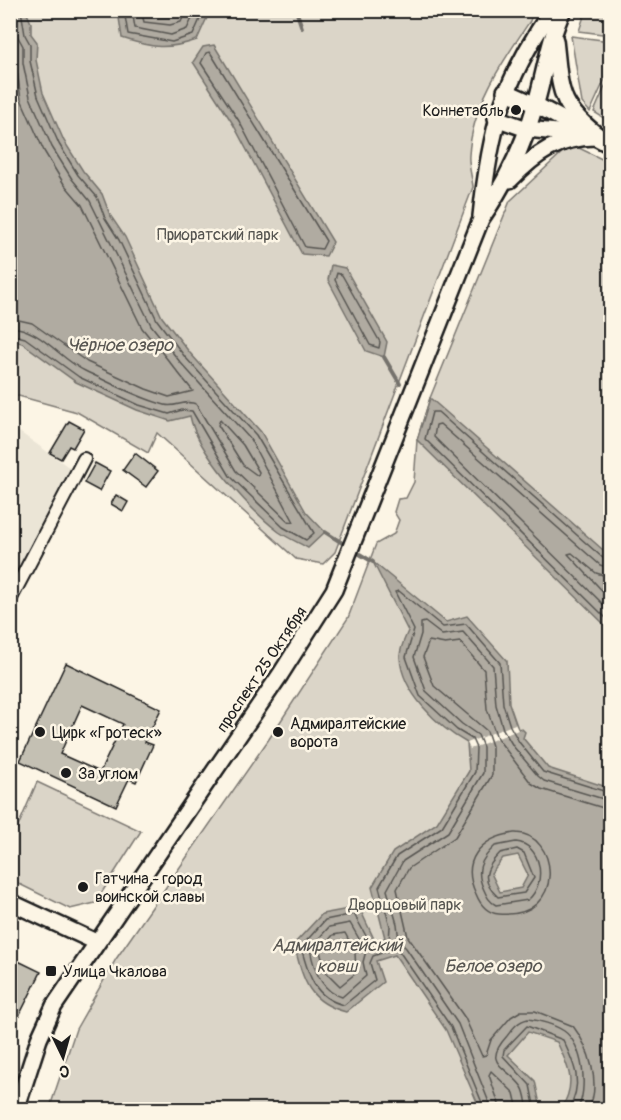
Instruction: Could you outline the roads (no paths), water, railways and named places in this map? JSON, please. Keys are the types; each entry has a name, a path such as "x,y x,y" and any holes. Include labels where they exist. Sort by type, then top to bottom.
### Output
{"main road":[{"path":"481,219 496,118 505,91 552,10"},
{"path":"504,186 536,105 554,31 563,10"},
{"path":"554,31 562,92 567,106 577,119 606,141"},
{"path":"505,91 606,141"},
{"path":"496,118 527,129 557,130 606,141"},
{"path":"481,219 504,186 524,165 563,141 606,141"},
{"name":"проспект 25 Октября","path":"16,1110 45,1022 96,942 280,675 334,590 360,530 481,219"},
{"path":"10,902 96,942"}],"street":[{"path":"10,600 84,459"}],"water":[{"name":"Чёрное озеро","path":"10,11 26,11 31,23 31,34 37,42 36,60 43,93 64,141 83,171 102,194 110,215 125,237 162,317 190,353 261,432 306,512 325,532 308,548 279,532 240,495 203,446 190,416 170,421 137,410 76,382 22,343 11,340"},
{"path":"118,11 210,11 197,40 160,47 122,38"},
{"path":"214,45 333,242 326,256 302,254 233,124 193,62 203,47"},
{"path":"331,265 345,268 387,342 384,357 366,351 328,280"},
{"path":"430,398 610,556 610,630 417,440"},
{"name":"Белое озеро","path":"373,562 446,622 467,616 507,661 509,703 518,729 521,728 525,732 523,738 548,768 610,788 610,1109 561,1109 570,1083 565,1060 557,1042 528,1032 508,1055 535,1081 541,1109 480,1109 446,1030 395,955 376,961 383,982 346,1012 323,1002 315,995 304,978 294,944 322,914 359,907 375,941 385,938 372,887 393,852 437,823 469,771 467,743 445,728 423,707 407,683 402,671 400,655 408,631","holes":["518,855 528,875 521,888 500,892 491,873 503,858"]}],"waterway":[{"path":"296,10 302,28"},
{"path":"384,357 400,384"},
{"path":"325,532 347,546"},
{"path":"353,550 373,562"}],"place":[{"name":"Коннетабль","path":"516,110"},
{"name":"Цирк «Гротеск»","path":"40,732"},
{"name":"Адмиралтейские ворота","path":"278,732"},
{"name":"За углом","path":"66,773"},
{"name":"Гатчина - город воинской славы","path":"83,887"},
{"name":"Улица Чкалова","path":"51,971"}],"park label":[{"name":"Приоратский парк","path":"218,234"},
{"name":"Дворцовый парк","path":"405,904"}],"water label":[{"name":"Адмиралтейский ковш","path":"337,955"}]}
